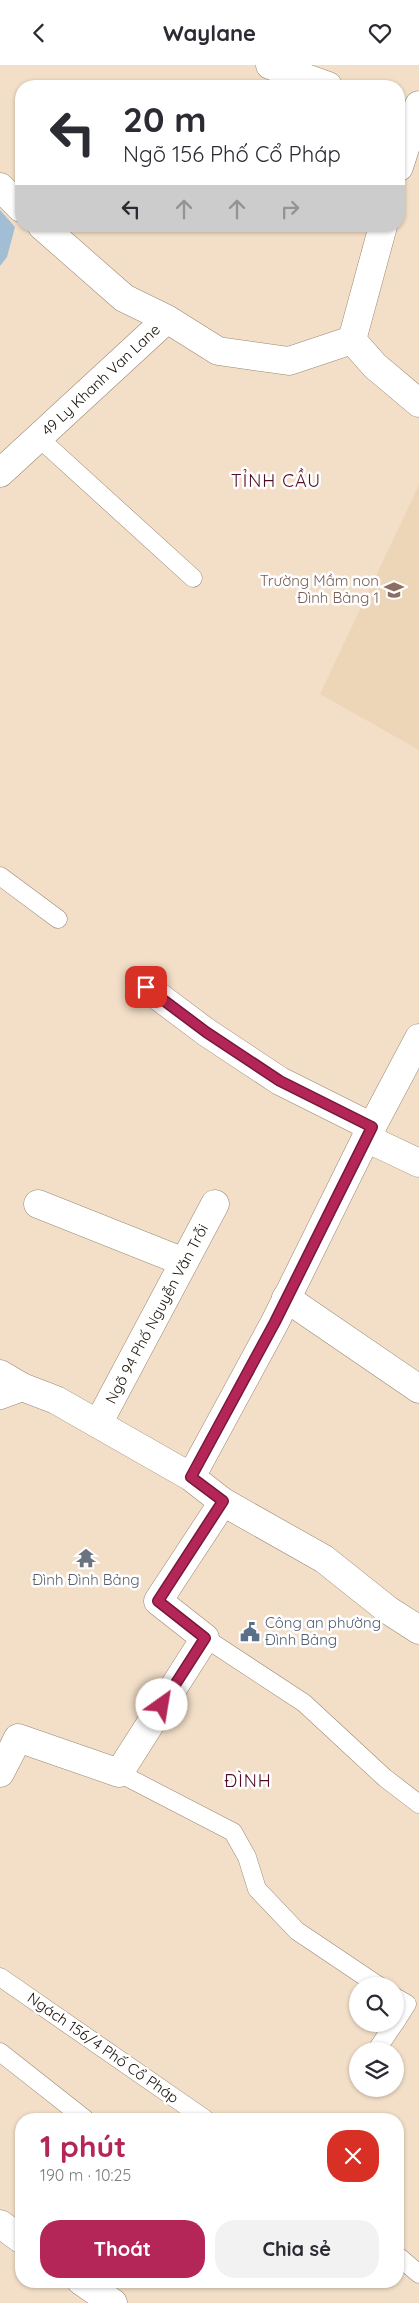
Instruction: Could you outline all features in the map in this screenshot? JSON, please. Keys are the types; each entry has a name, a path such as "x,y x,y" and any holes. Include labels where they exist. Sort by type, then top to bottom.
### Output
{"street":[{"path":"270,65 311,80"},
{"path":"405,144 413,113"},
{"path":"0,187 15,202"},
{"path":"49,232 124,298 167,319"},
{"path":"381,232 352,340 375,367 419,403"},
{"name":"49 Ly Khanh Van Lane","path":"0,473 167,319 218,351 289,361 352,340"},
{"path":"146,987 206,1032 280,1081 419,1163"},
{"path":"191,1477 286,1298 369,1132 419,1038"},
{"path":"38,1204 184,1262"},
{"name":"Ngõ 94 Phố Nguyễn Văn Trỗi","path":"98,1425 215,1204"},
{"path":"286,1298 419,1389"},
{"path":"7,1385 56,1400 191,1477 223,1501 324,1559 388,1611 419,1630"},
{"path":"0,1773 18,1738 119,1773 205,1638 158,1601 223,1501"},
{"path":"0,2224 15,2235"},
{"path":"91,2288 113,2303"}],"lane":[{"path":"39,438 193,578"},
{"path":"0,876 58,919"},
{"path":"205,1638 304,1703 385,1778 419,1804"},
{"path":"119,1773 233,1832 247,1857 256,1889 297,1931 366,1977"},
{"name":"Ngách 156/4 Phố Cổ Pháp","path":"0,1977 197,2113"},
{"path":"0,2052 77,2113"},
{"path":"404,2261 419,2274"}],"shaded area":[{"name":"Trường Mầm non Đình Bảng 1","path":"419,485 419,750 320,694"}],"water":[{"path":"0,210 15,227 7,257 0,266"}],"place":[{"name":"Trường Mầm non Đình Bảng 1","path":"394,590"},
{"name":"Đình Đình Bảng","path":"86,1558"},
{"name":"Công an phường Đình Bảng","path":"250,1632"}],"district":[{"name":"TỈNH CẦU","path":"276,481"},
{"name":"ĐÌNH","path":"248,1781"}],"route":[{"path":"146,987 206,1032 280,1081 372,1127 275,1322 191,1477 223,1501 158,1601 205,1638 162,1705"}]}
